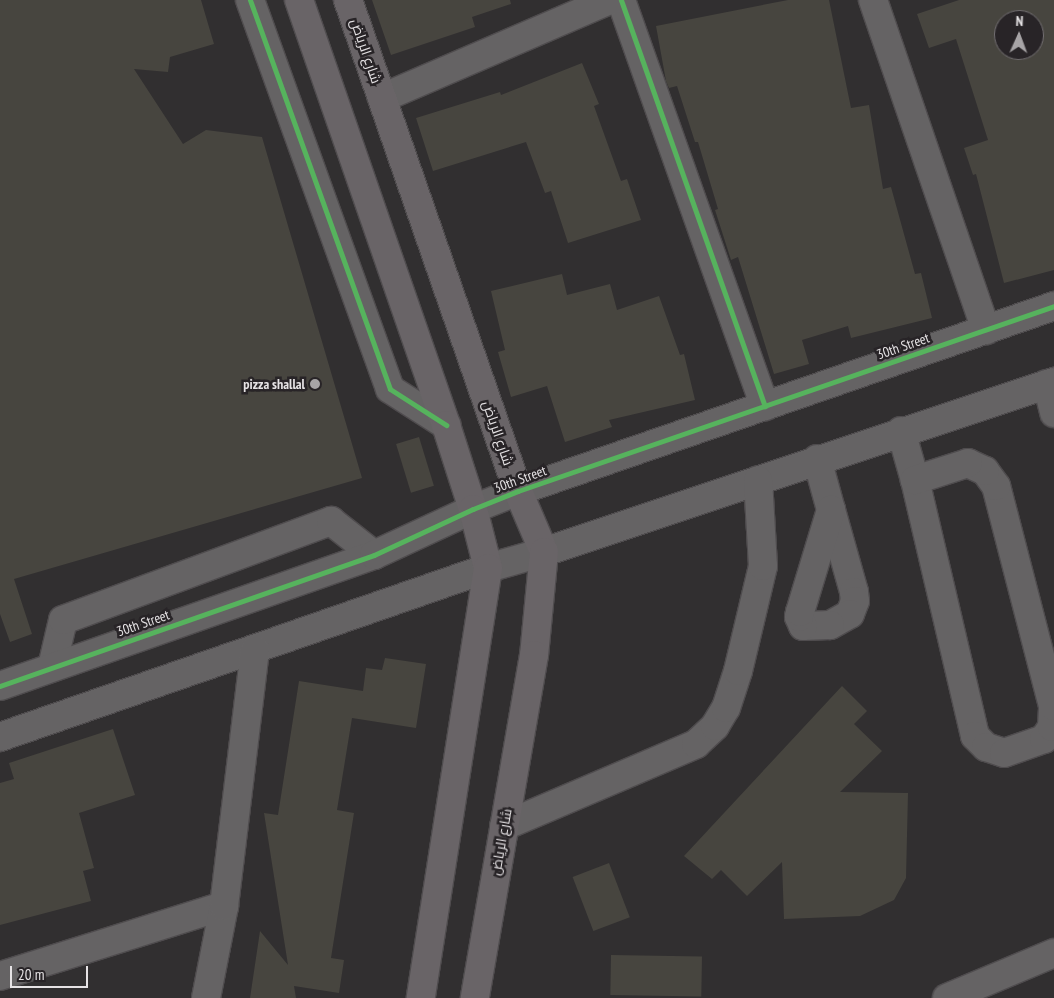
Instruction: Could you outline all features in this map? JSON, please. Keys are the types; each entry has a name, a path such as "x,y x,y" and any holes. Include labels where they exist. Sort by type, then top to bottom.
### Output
{"main road":[{"path":"299,0 446,425 473,509 488,568 421,998"},
{"name":"شارع الرياض","path":"348,0 518,491 544,552 534,655 475,998"}],"street":[{"path":"250,0 390,389 446,425"},
{"path":"382,98 610,0"},
{"path":"621,0 765,406"},
{"path":"873,0 986,330"},
{"name":"30th Street","path":"1,680 52,667 374,554 473,509 518,491 1054,306"},
{"path":"0,737 488,568 544,552 817,459 1050,383 1054,413"},
{"path":"901,431 915,480 975,736 986,747 1004,753 1044,739 1052,726 1053,706 996,486 984,471 968,463 915,480"},
{"path":"817,459 832,510"},
{"path":"504,826 696,744 716,726 726,708 738,671 763,566 758,480"},
{"path":"52,667 63,620 331,521 374,554"},
{"path":"206,998 224,906 255,650"},
{"path":"0,976 224,906"},
{"path":"947,998 1054,954"}],"building":[{"path":"0,0 201,0 214,44 170,57 168,72 134,69 183,144 206,130 262,137 362,478 14,579 32,634 10,642 0,614"},
{"path":"372,0 510,0 511,4 472,17 475,27 391,55"},
{"path":"788,0 829,0 851,108 869,105 883,189 891,187 915,274 921,273 932,318 851,338 848,326 802,340 809,364 774,374 738,257 731,260 715,210 718,209 698,142 695,142 677,86 669,88 666,81 656,26"},
{"path":"959,0 1054,0 1054,270 1004,283 976,174 973,175 964,148 988,140 956,39 929,48 917,14"},
{"path":"582,63 599,104 594,106 621,181 627,179 641,220 568,243 551,191 545,193 526,142 433,171 416,118 500,92 501,95"},
{"path":"562,274 567,295 610,284 617,310 659,296 680,355 684,354 695,400 609,420 612,427 565,442 547,386 511,397 498,352 505,350 491,291"},
{"path":"419,437 434,486 411,493 396,444"},
{"path":"385,658 426,664 416,728 352,718 337,810 354,813 331,958 344,960 339,993 294,986 296,998 250,998 260,931 288,965 264,813 278,815 299,681 363,691 366,668 382,670"},
{"path":"842,686 867,711 854,724 882,751 840,792 908,793 906,878 894,900 860,916 784,919 782,862 747,896 721,870 712,879 684,856"},
{"path":"113,729 135,795 79,813 94,868 83,871 91,901 0,925 0,783 14,779 9,763"},
{"path":"609,863 630,917 593,931 573,877"},
{"path":"611,955 702,957 701,997 610,995"}],"cycle path":[{"path":"250,0 390,389 446,425"},
{"path":"621,0 765,406"},
{"path":"0,686 374,555 473,509 518,491 1054,306"}],"place":[{"name":"pizza shallal","path":"315,384"}]}
